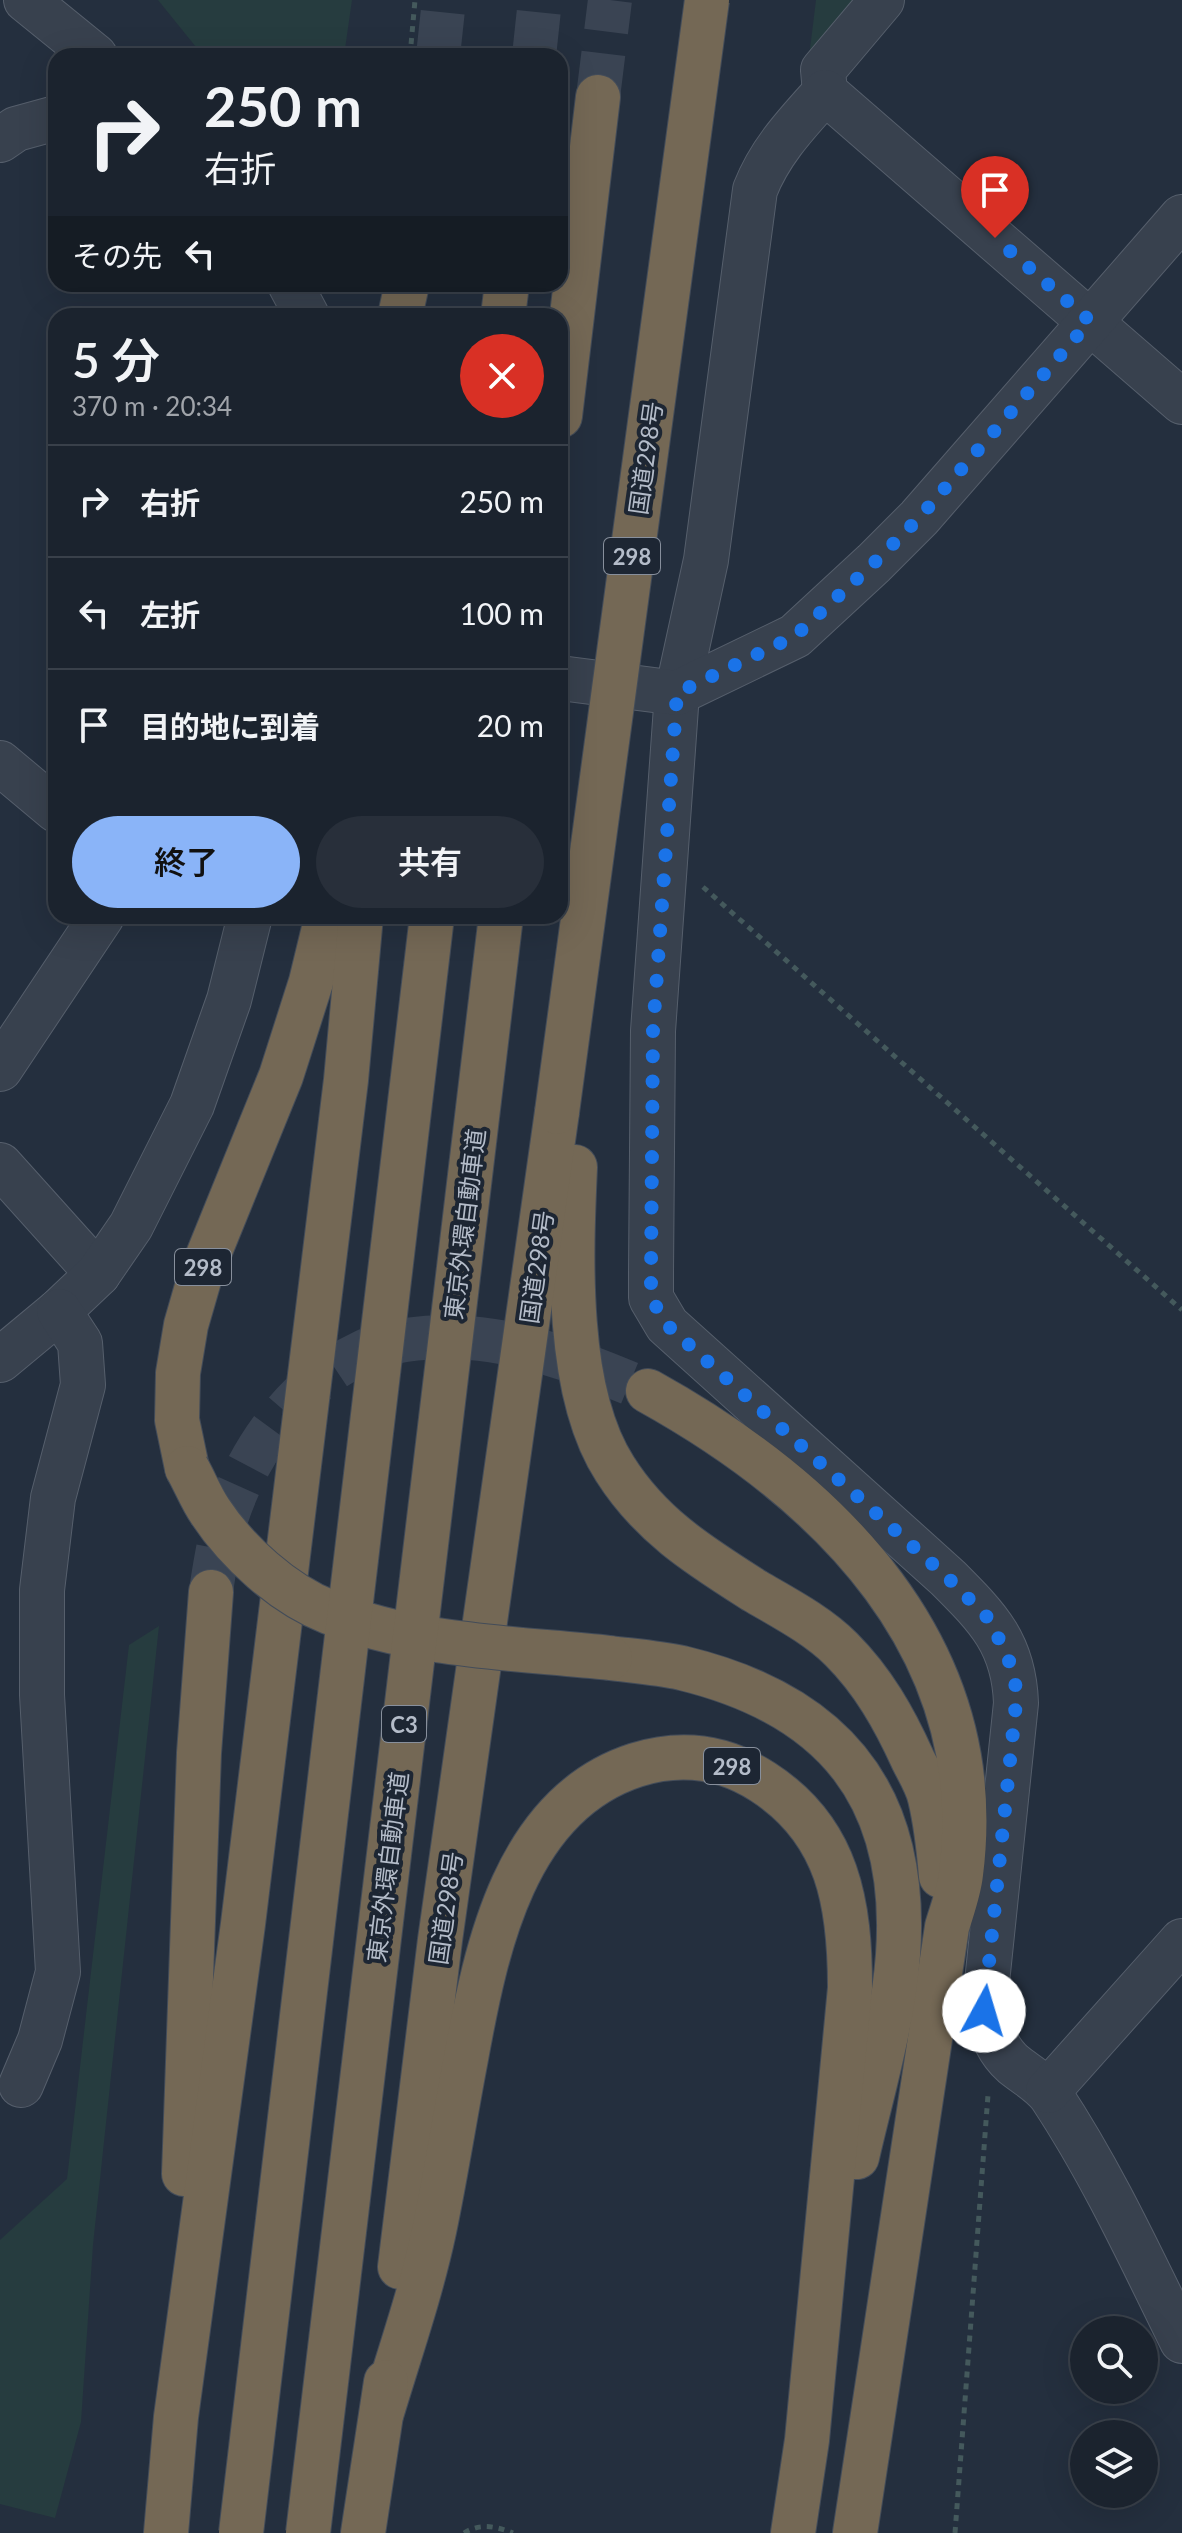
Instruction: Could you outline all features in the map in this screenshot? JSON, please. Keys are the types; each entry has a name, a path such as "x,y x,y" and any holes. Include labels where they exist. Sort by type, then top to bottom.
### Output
{"highway":[{"name":"国道298号","path":"363,2533 382,2412 440,1940 567,1114 618,666 707,0"},
{"path":"568,349 598,97"},
{"name":"298","path":"325,924 311,982 281,1076 201,1273 186,1325 178,1373 177,1420 187,1468 210,1511 244,1553 286,1588 327,1612 379,1628 440,1640 680,1668 730,1682 772,1699 808,1722 840,1750 868,1786 885,1825 895,1863 898,1957 884,2042 816,2331"},
{"path":"166,2533 176,2417 245,1909 346,1080 360,924"},
{"path":"241,2533 431,924"},
{"name":"東京外環自動車道","path":"308,2533 500,924"},
{"name":"298","path":"567,1114 572,1291 577,1345 596,1433 613,1468 636,1499 666,1529 700,1557 801,1619 839,1647 878,1692 894,1718 929,1796 947,1927"},
{"name":"298","path":"648,1391 704,1422 759,1462 812,1507 858,1553 900,1606 923,1647 952,1718 962,1770 964,1819 961,1876 947,1927 855,2533"},
{"path":"176,2417 199,1753 211,1592"},
{"name":"298","path":"382,2412 434,2233 482,1973 503,1908 525,1862 549,1825 581,1792 621,1770 664,1757 705,1758 747,1771 783,1795 815,1831 836,1868 846,1906 850,1988 807,2440 793,2533"}],"street":[{"path":"26,0 85,48"},
{"path":"882,0 823,70 825,92 1182,402"},
{"path":"825,92 763,169 755,190 706,560 677,693 653,1031 651,1298 667,1325 948,1578 990,1620 1015,1674 1016,1703 984,2011 997,2046 1010,2062 1048,2091 1108,2192 1182,2341"},
{"path":"0,140 16,129 48,120"},
{"path":"568,679 677,693 795,636 919,518 1182,217"},
{"path":"0,763 48,803"},
{"path":"0,1069 97,924"},
{"path":"0,1360 98,1274 131,1226 192,1105 229,1000 248,924"},
{"path":"0,1165 98,1274"},
{"path":"21,2085 40,2040 58,1972 42,1695 42,1590 53,1498 83,1385 80,1343 59,1311"},
{"path":"1048,2091 1182,1941"}],"path":[{"path":"411,48 415,0"},
{"path":"667,855 1182,1310"},
{"path":"955,2533 991,2061 997,2046"},
{"path":"464,2533 475,2527 497,2526 513,2533"}],"green space":[{"path":"158,0 352,0 345,48 197,48"},
{"path":"816,0 866,0 807,73"},
{"path":"159,1626 93,2245 81,2422 55,2518 0,2504 0,2240 67,2179 129,1645"}],"tunnel":[{"path":"439,48 444,0"},
{"path":"535,48 540,0"},
{"path":"598,97 610,0"},
{"path":"211,1592 219,1544 228,1514 254,1457 290,1406 338,1366 365,1351 422,1338 452,1337 502,1342 587,1366 648,1391"}],"route":[{"path":"984,2011 1016,1703 1015,1674 990,1620 948,1578 667,1325 651,1298 651,1272 653,1031 677,693 795,636 919,518 1090,321 995,238"}]}
